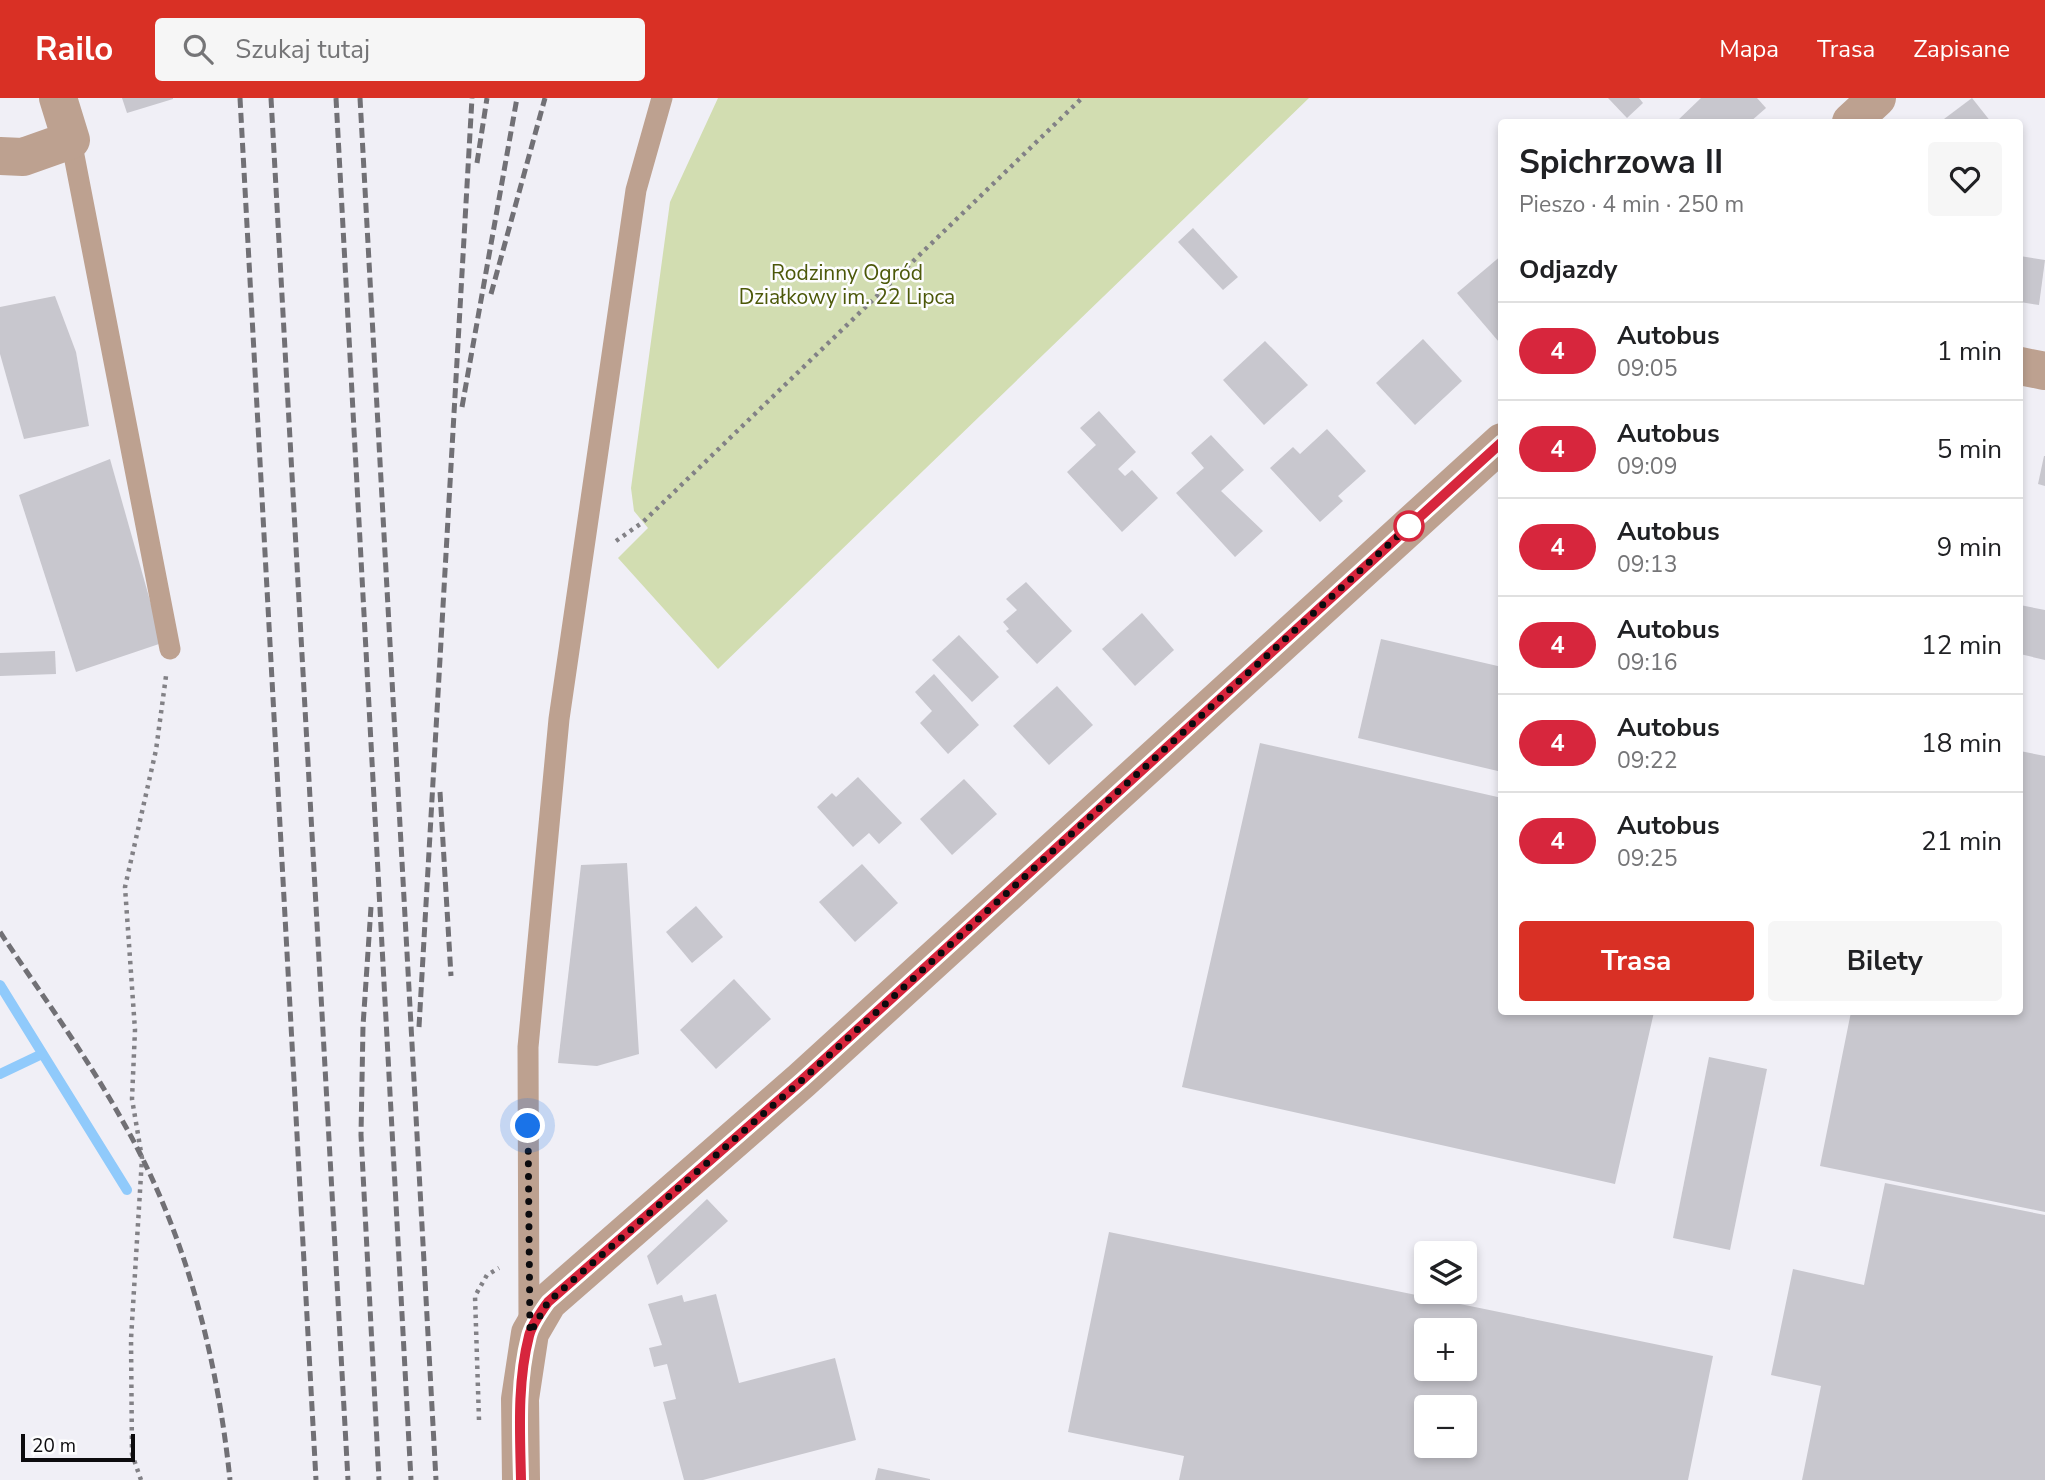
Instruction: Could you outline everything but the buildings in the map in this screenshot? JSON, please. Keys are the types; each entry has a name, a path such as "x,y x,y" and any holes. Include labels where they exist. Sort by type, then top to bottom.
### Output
{"street":[{"path":"0,156 23,157 61,144 58,98"},
{"path":"1854,119 1877,98"},
{"path":"2023,367 2045,372"},
{"path":"521,1480 520,1399 530,1333 548,1302 812,1070 1498,446"}],"lane":[{"path":"530,1333 528,1047 559,719 636,190 662,98"},
{"path":"61,144 170,649"}],"path":[{"path":"643,522 1082,98"},
{"path":"141,1480 132,1454 131,1339 142,1158 132,1099 135,1030 125,887 156,750 170,649"},
{"path":"480,1431 475,1296 487,1275 504,1266"}],"green space":[{"name":"Rodzinny Ogród Działkowy im. 22 Lipca","path":"718,98 1309,98 718,669 618,558 648,528 634,511 631,488 670,202"}],"waterway":[{"path":"0,985 127,1190"},
{"path":"0,1074 42,1054"}],"railway":[{"path":"240,98 316,1480"},
{"path":"271,98 348,1480"},
{"path":"336,98 411,1480"},
{"path":"360,98 436,1480"},
{"path":"419,1027 472,98"},
{"path":"477,163 487,98"},
{"path":"462,407 517,98"},
{"path":"491,294 545,98"},
{"path":"440,792 451,976"},
{"path":"371,907 363,1026 361,1135 379,1480"},
{"path":"0,932 108,1096 164,1205 195,1294 207,1340 230,1480"}],"bus line":[{"name":"4","path":"521,1480 520,1399 526,1355 530,1333 548,1302 802,1080 1498,446"}],"route":[{"path":"528,1126 530,1333 548,1302 802,1080 1409,526"}]}
